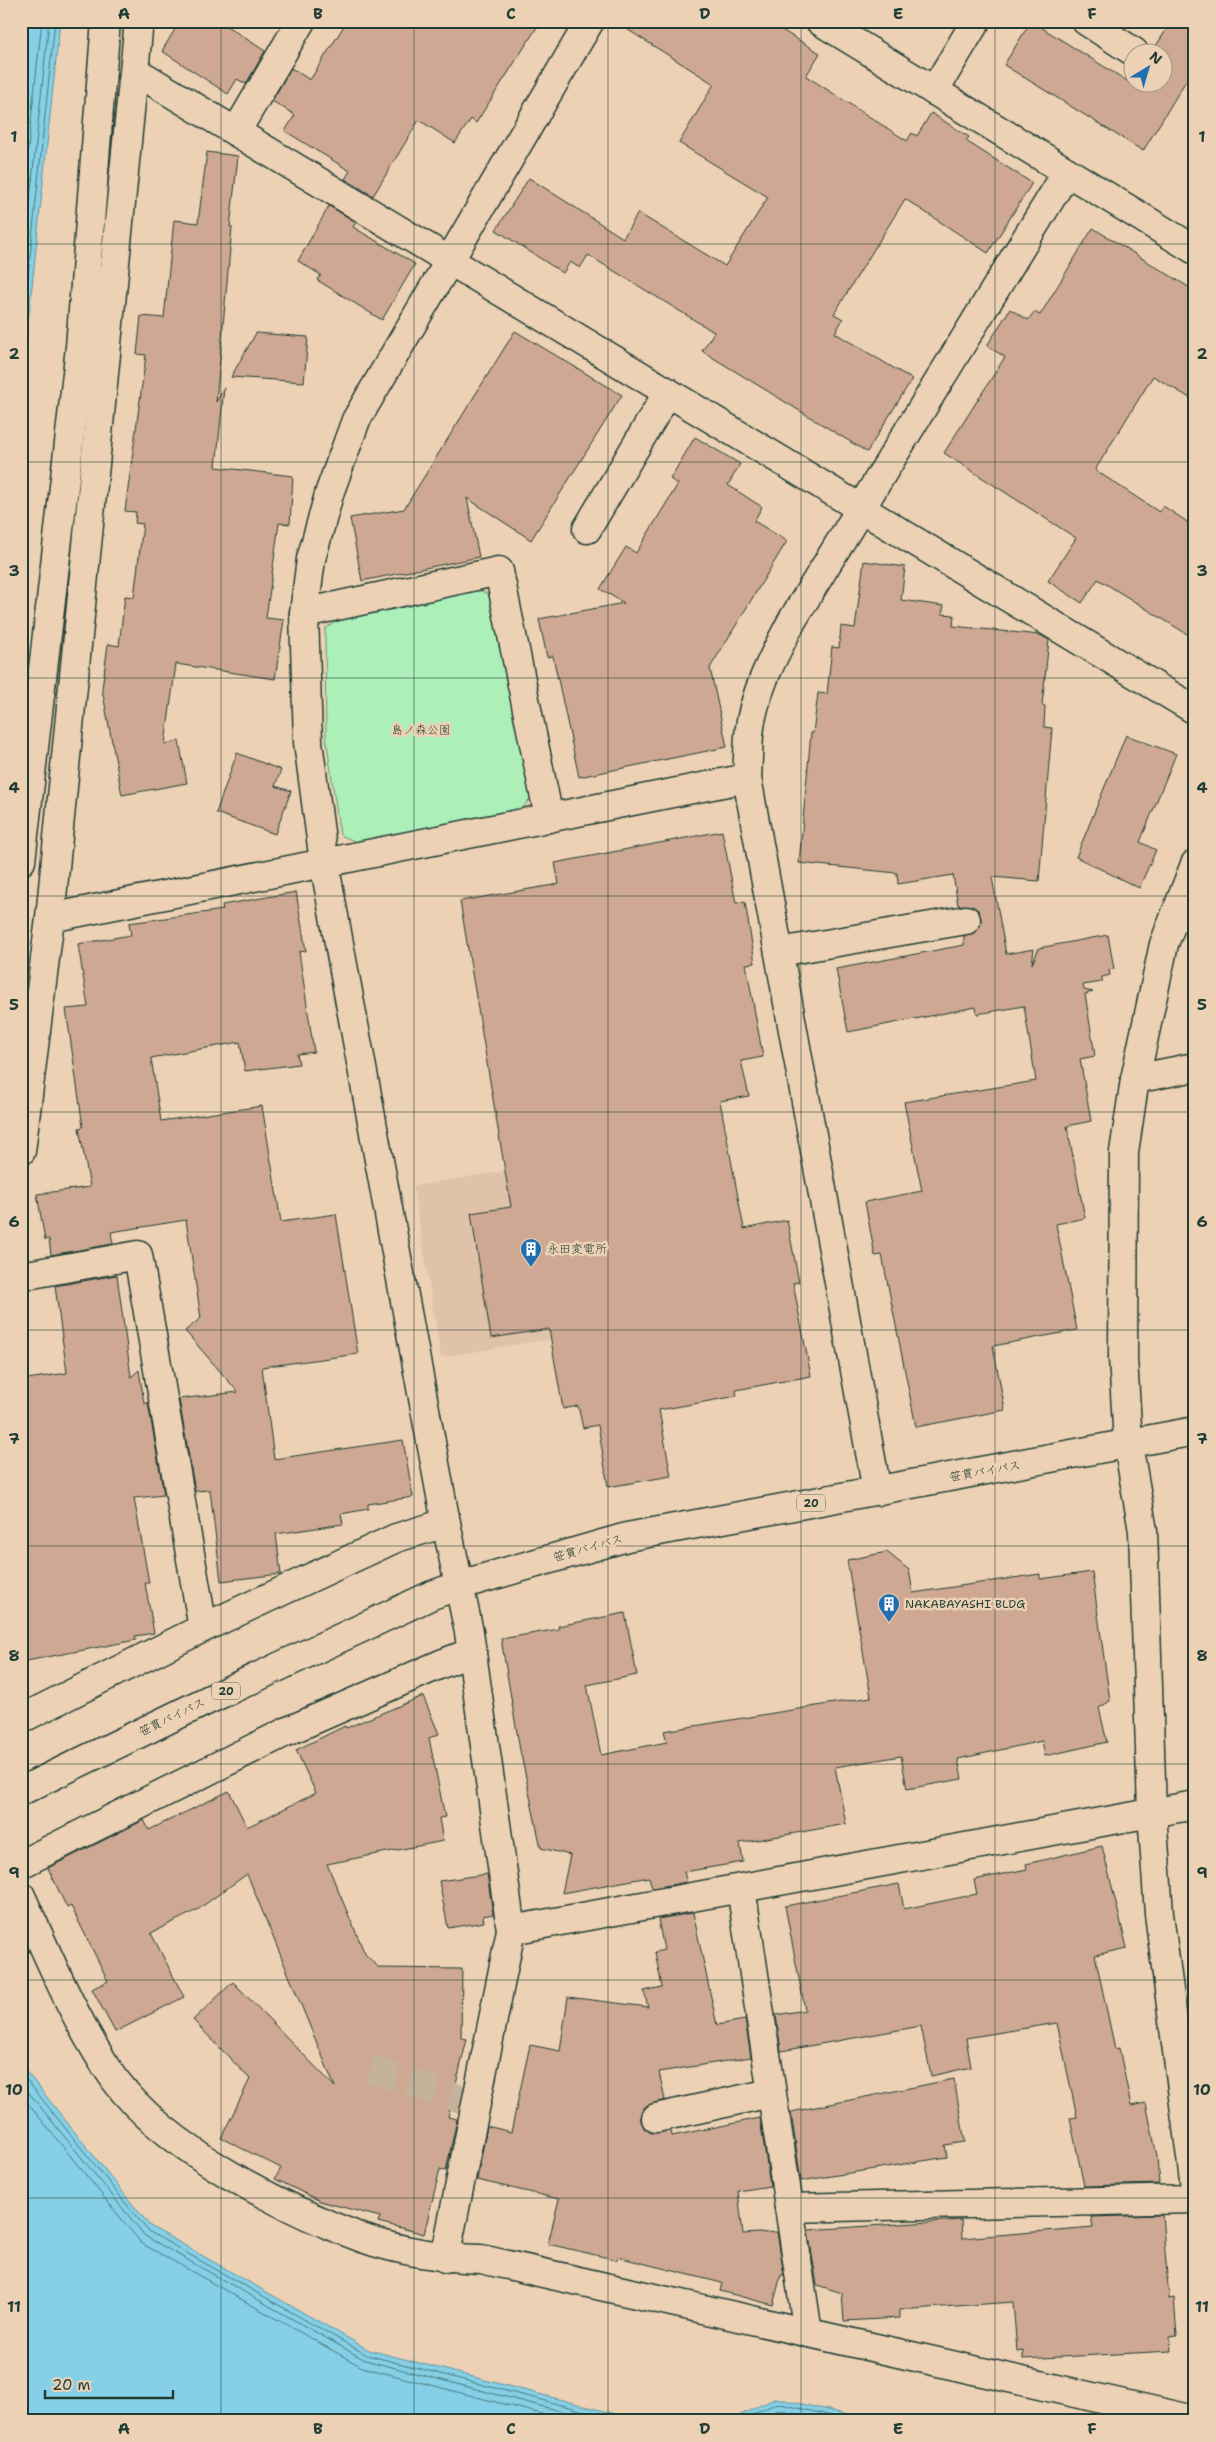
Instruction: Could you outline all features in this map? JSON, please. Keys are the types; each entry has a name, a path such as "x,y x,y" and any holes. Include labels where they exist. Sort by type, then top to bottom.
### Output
{"street":[{"path":"21,861 80,347 106,21"},
{"path":"21,1151 50,918 139,21"},
{"path":"236,132 301,21"},
{"path":"445,2258 511,1930 472,1652 446,1523 324,862 308,742 304,614 311,559 330,491 356,420 590,21"},
{"path":"820,21 1195,250"},
{"path":"934,91 976,21"},
{"path":"1086,21 1124,46"},
{"path":"135,71 1195,710"},
{"path":"877,1491 748,778 749,734 758,692 770,662 793,619 1067,172"},
{"path":"587,529 668,392"},
{"path":"304,614 499,571 549,818"},
{"path":"50,918 748,778"},
{"path":"1195,864 1164,944 1135,1079 1124,1152 1123,1358 1128,1444 1143,1531 1152,1812 1159,1914 1195,2188"},
{"path":"779,952 966,920"},
{"path":"1135,1079 1195,1067"},
{"path":"21,1276 138,1256 203,1628"},
{"name":"笹貫バイパス","path":"21,1791 432,1595 460,1585 627,1537 1195,1431"},
{"path":"21,1719 203,1628 396,1538 446,1523"},
{"path":"21,1864 288,1731 472,1652"},
{"path":"511,1930 1195,1804"},
{"path":"741,1888 808,2333"},
{"path":"21,1896 52,1964 93,2045 117,2082 162,2130 222,2169 285,2205 364,2239 445,2258 481,2259 1195,2420"},
{"path":"656,2118 771,2093"},
{"path":"789,2208 1195,2199"}],"shaded area":[{"path":"591,1157 619,1328 441,1357 413,1186"}],"green space":[{"name":"島ノ森公園","path":"474,588 493,596 531,797 521,810 359,843 340,835 326,737 325,629 350,612"}],"water":[{"path":"21,21 60,21 21,390"},
{"path":"21,2065 150,2226 369,2350 643,2421 21,2421"},
{"path":"776,2398 875,2421 728,2421"}],"building":[{"path":"180,21 219,21 265,51 246,84 237,79 228,94 162,51"},
{"path":"347,21 541,21 476,123 471,119 455,143 419,120 373,196 345,179 350,171 285,131 295,115 272,101 291,68 310,80"},
{"path":"614,21 767,21 820,53 806,76 907,141 912,133 917,136 931,113 969,137 966,141 1032,183 988,253 905,199 834,314 843,319 835,333 912,379 867,452 702,351 714,332 588,255 580,268 570,262 563,273 496,230 529,178 623,238 638,213 725,266 768,197 679,143 714,84"},
{"path":"1031,21 1124,79 1124,92 1174,92 1174,42 1158,42 1172,21 1195,21 1195,66 1143,151 1004,65"},
{"path":"207,152 238,156 230,227 232,227 216,402 224,388 216,467 293,476 290,524 279,523 266,618 284,620 275,679 176,664 165,744 179,741 187,783 122,795 102,689 108,644 119,646 125,596 134,597 143,524 135,523 136,512 125,511 146,355 137,354 141,316 164,318 174,220 198,223"},
{"path":"329,206 356,222 353,227 415,264 382,320 317,280 321,275 298,261"},
{"path":"1093,228 1195,291 1195,401 1153,376 1095,470 1159,512 1163,506 1195,527 1195,639 1098,579 1082,603 1048,581 1076,538 944,453 1005,357 987,346 1010,309 1028,320 1034,312 1040,315"},
{"path":"515,331 622,395 531,540 467,498 479,557 362,581 350,518 404,509"},
{"path":"256,333 308,337 304,382 231,377"},
{"path":"695,437 740,464 728,485 762,507 754,521 787,541 710,668 727,747 579,777 553,656 547,657 539,619 624,603 600,589 626,547 636,553 678,484 670,479"},
{"path":"864,561 905,567 901,600 944,606 942,614 954,615 953,626 1040,635 1049,640 1042,705 1045,706 1044,727 1052,728 1039,881 992,877 1006,954 1034,949 1032,964 1039,948 1108,935 1114,969 1109,970 1110,975 1102,977 1102,982 1083,985 1084,990 1093,992 1085,994 1095,1056 1080,1059 1091,1121 1067,1126 1085,1218 1056,1224 1077,1330 993,1346 1005,1410 916,1427 882,1255 875,1256 865,1202 922,1191 904,1102 1036,1081 1024,1006 977,1014 976,1007 848,1032 836,969 964,945 964,936 976,932 980,926 981,918 978,910 972,906 958,905 953,875 898,884 897,873 799,863 811,733 813,733 818,693 827,694 832,647 839,648 841,626 855,628"},
{"path":"1126,735 1176,754 1140,842 1156,850 1139,888 1076,857"},
{"path":"237,753 281,770 275,786 291,791 275,834 216,813"},
{"path":"722,831 736,903 745,902 755,963 746,964 763,1057 741,1061 749,1096 720,1101 744,1229 787,1220 799,1282 793,1283 811,1376 736,1390 737,1396 659,1410 671,1476 608,1487 598,1425 583,1428 578,1406 563,1409 549,1329 491,1338 471,1213 511,1207 460,901 559,884 555,863"},
{"path":"296,892 306,951 299,952 314,1052 297,1054 299,1064 245,1071 240,1042 151,1058 161,1121 262,1106 281,1222 336,1214 358,1354 262,1367 274,1459 403,1440 413,1497 368,1504 368,1509 341,1514 343,1524 276,1534 281,1574 221,1581 210,1490 195,1491 179,1399 238,1392 185,1331 201,1318 186,1220 111,1232 113,1244 51,1255 49,1239 45,1240 37,1194 90,1187 79,1128 83,1127 66,1009 88,1007 78,944 131,935 129,923 223,910 222,905"},
{"path":"117,1275 131,1377 139,1370 144,1403 148,1403 164,1495 134,1498 149,1583 145,1583 154,1633 135,1636 136,1640 21,1662 21,1380 67,1373 55,1286"},
{"path":"887,1552 909,1570 913,1593 1040,1574 1040,1579 1092,1572 1110,1701 1099,1708 1107,1742 1045,1756 1042,1741 958,1759 962,1779 907,1789 901,1756 835,1767 846,1824 740,1843 743,1862 684,1872 687,1882 652,1888 649,1877 562,1893 570,1855 541,1848 520,1750 501,1639 559,1629 558,1626 625,1613 637,1675 587,1685 601,1755 667,1742 664,1731 871,1697 847,1560"},
{"path":"423,1696 439,1734 429,1738 445,1817 439,1818 443,1841 327,1864 365,1954 379,1968 462,1969 461,2038 467,2039 448,2117 457,2119 446,2171 440,2169 424,2234 378,2222 380,2217 320,2201 275,2179 281,2168 221,2138 250,2079 193,2020 233,1982 335,2087 247,1874 197,1910 151,1933 184,1997 115,2032 92,1989 108,1981 71,1906 67,1908 48,1868 144,1820 149,1830 229,1791 247,1827 316,1793 296,1750 345,1726 346,1728"},
{"path":"1102,1846 1127,1948 1095,1955 1115,2049 1119,2048 1131,2106 1146,2103 1157,2156 1159,2184 1084,2186 1070,2118 1077,2117 1057,2023 966,2038 971,2067 931,2076 921,2026 781,2051 776,2015 805,2010 785,1906 899,1884 904,1909 977,1894 974,1880 1027,1869 1026,1864"},
{"path":"487,1874 493,1914 483,1916 484,1922 448,1928 439,1881"},
{"path":"693,1913 717,2025 745,2020 751,2057 659,2072 665,2100 646,2106 641,2113 641,2121 644,2128 651,2133 671,2131 672,2136 760,2118 770,2186 738,2191 743,2234 777,2232 784,2275 781,2275 773,2305 720,2291 722,2283 618,2257 617,2260 548,2244 559,2199 477,2180 487,2126 511,2132 530,2045 560,2051 568,1997 648,2007 644,1991 662,1987 655,1952 664,1950 658,1919"},
{"path":"954,2079 965,2142 945,2145 947,2157 801,2181 791,2112"},
{"path":"1162,2215 1169,2299 1174,2298 1177,2336 1170,2337 1171,2351 1023,2359 1023,2350 1017,2351 1013,2302 899,2310 899,2318 844,2321 842,2293 817,2285 808,2230 961,2220 962,2238 1093,2227 1091,2217"}],"tunnel":[{"path":"370,2069 476,2104"}],"place":[{"name":"永田変電所","path":"531,1268"},
{"name":"NAKABAYASHI BLDG","path":"889,1623"}]}
